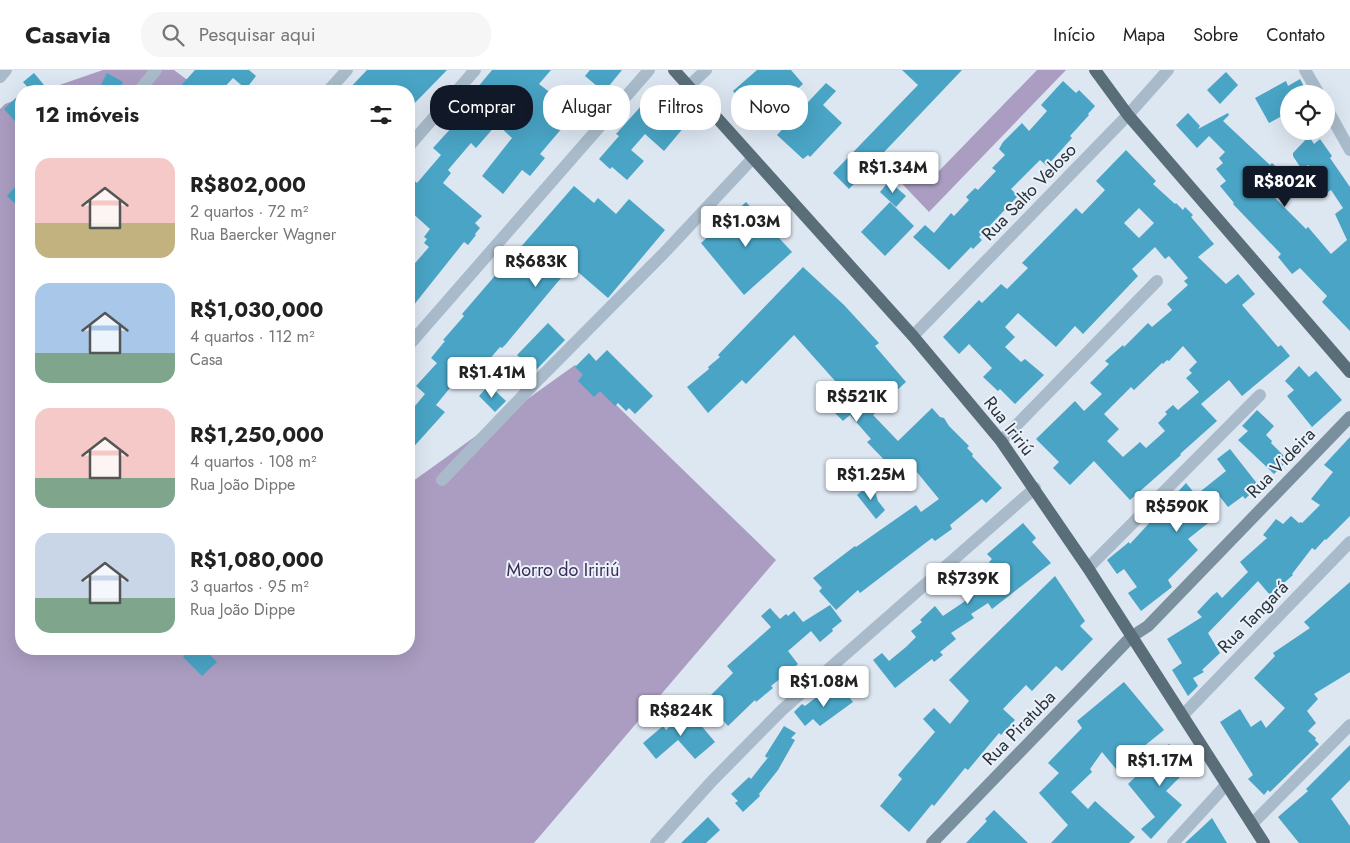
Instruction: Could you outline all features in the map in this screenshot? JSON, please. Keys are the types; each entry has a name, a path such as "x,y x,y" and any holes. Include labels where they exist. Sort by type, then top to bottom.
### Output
{"main road":[{"name":"Rua Iririú","path":"674,70 688,85"},
{"path":"1095,70 1128,115 1350,372"},
{"name":"Rua Iririú","path":"721,122 913,336 1001,441 1088,568 1264,843"},
{"name":"Rua Videira","path":"1131,637 1148,626 1350,417"},
{"name":"Rua Piratuba","path":"932,843 1131,637"}],"street":[{"path":"0,77 6,70"},
{"path":"143,85 156,70"},
{"path":"333,85 347,70"},
{"path":"415,139 474,70"},
{"path":"415,338 649,70"},
{"path":"690,85 706,70"},
{"name":"Rua Salto Veloso","path":"913,336 1128,115 1168,70"},
{"path":"1306,70 1314,85"},
{"path":"1335,123 1350,150"},
{"path":"442,480 657,260 753,158"},
{"path":"1001,441 1157,282"},
{"path":"1088,568 1260,395"},
{"path":"656,843 712,781 782,710 1035,488"},
{"name":"Rua Tangará","path":"1182,716 1350,542"},
{"path":"1252,824 1350,725"},
{"path":"1173,843 1226,785"}],"green space":[{"path":"103,70 174,70 194,85 59,85"},
{"path":"1037,70 1066,70 929,212 888,169 893,165 937,173"},
{"name":"Morro do Iririú","path":"15,100 15,655 415,655 415,480 575,365 776,560 534,843 0,843 0,109 5,104"}],"building":[{"path":"195,70 249,70 256,76 249,85 241,85 233,78 227,85 181,85"},
{"path":"367,70 447,70 432,85 430,85 430,87 415,103 415,85 353,85"},
{"path":"492,70 551,70 539,84 543,87 543,130 560,130 540,154 545,158 530,176 522,170 503,194 482,176 512,138 503,130 533,130 533,85 480,85"},
{"path":"590,70 622,70 610,85 596,85 585,76"},
{"path":"757,70 791,70 803,84 802,85 740,85"},
{"path":"902,70 962,70 849,189 833,173 918,85"},
{"path":"1226,72 1238,85 1220,104 1207,90"},
{"path":"34,73 44,85 26,85 23,82"},
{"path":"107,73 123,82 121,85 101,85"},
{"path":"1300,79 1303,85 1290,85"},
{"path":"1063,81 1076,93 1079,90 1095,106 1070,136 1072,138 1047,166 1040,160 1011,189 1018,196 979,237 982,240 973,249 971,247 949,270 913,237 925,225 934,233 951,213 954,216 969,200 966,197 975,188 978,190 996,171 992,168 1005,155 999,149 1003,142 1022,123 1029,131 1047,111 1041,105"},
{"path":"1286,81 1288,85 1280,85 1280,117 1269,123 1255,98"},
{"path":"826,83 836,91 823,105 842,123 810,157 808,155 803,159 777,135 782,130 808,130 808,102"},
{"path":"15,99 15,121 4,109"},
{"path":"640,107 640,130 682,130 664,151 645,134 631,150 644,161 627,180 599,159 619,136 616,134 620,130 630,130 630,118"},
{"path":"1188,113 1200,126 1198,129 1228,113 1229,115 1223,121 1270,165 1272,163 1285,175 1269,192 1306,229 1308,227 1331,254 1347,240 1335,214 1343,208 1331,190 1328,192 1314,170 1308,165 1302,170 1293,156 1293,153 1305,140 1312,140 1314,144 1321,140 1332,156 1330,158 1350,187 1350,331 1322,302 1327,296 1300,268 1292,274 1278,257 1281,254 1233,204 1220,186 1226,181 1216,169 1223,163 1219,158 1225,152 1209,136 1197,148 1176,125"},
{"path":"449,130 492,130 476,148 471,143 448,170 451,173 443,183 482,216 475,223 480,228 468,245 464,242 415,303 415,263 429,247 424,243 427,239 424,237 430,229 415,215 415,181 417,183 441,155 433,148"},
{"path":"1126,150 1156,181 1153,184 1175,204 1183,210 1185,207 1193,215 1191,217 1214,244 1198,257 1226,284 1238,274 1255,294 1242,305 1278,347 1281,345 1290,356 1242,396 1229,380 1201,404 1217,421 1130,500 1094,461 1070,485 1053,468 1059,462 1036,439 1075,401 1084,411 1102,394 1090,383 1109,364 1105,361 1123,345 1124,347 1148,323 1152,327 1172,310 1167,304 1188,285 1184,281 1188,278 1169,256 1165,259 1155,247 1132,269 1138,276 1083,334 1075,326 1056,347 1018,313 1005,327 1015,337 1005,347 1021,362 1025,359 1044,375 1015,404 1000,389 998,391 983,377 992,368 969,344 959,354 943,337 979,300 982,303 1001,284 1007,289 1028,268 1022,263 1076,208 1082,214 1105,190 1096,181","holes":["1139,208 1154,223 1139,238 1124,223","1183,346 1197,362 1189,370 1192,373 1186,378 1199,392 1178,410 1173,405 1165,412 1167,414 1158,423 1165,431 1146,448 1140,442 1123,457 1107,441 1119,429 1104,414 1131,387 1134,390 1162,363 1167,360 1169,361"]},
{"path":"889,181 906,196 896,207 880,192"},
{"path":"574,186 594,203 598,198 616,214 629,199 665,230 608,298 571,266 506,344 502,348 500,347 481,369 475,365 457,386 454,383 436,405 445,412 415,445 415,406 425,394 416,386 437,363 431,358 445,341 443,340 464,316 462,314 499,271 503,275 523,252 519,249"},
{"path":"15,187 15,203 7,196"},
{"path":"746,202 792,252 744,295 701,243"},
{"path":"890,202 914,226 885,256 861,232"},
{"path":"803,267 844,305 879,343 875,346 906,382 878,407 880,408 873,415 898,441 932,408 940,417 944,418 949,426 969,446 967,448 973,454 972,456 1002,488 986,503 982,499 950,525 952,529 935,541 932,538 860,593 858,590 836,610 819,591 822,588 813,578 855,546 916,505 921,512 939,499 913,465 900,472 898,469 896,472 867,442 871,439 850,415 843,421 835,413 842,406 827,390 836,382 794,335 746,384 742,380 708,413 687,387 709,369 708,367 720,357 718,355"},
{"path":"548,323 565,340 535,371 517,355"},
{"path":"607,350 653,396 635,414 629,408 626,411 618,403 615,406 600,391 594,397 578,381 583,375 575,367 589,353 596,361"},
{"path":"1299,366 1309,377 1316,371 1342,400 1312,427 1287,396 1294,390 1285,381"},
{"path":"489,385 506,401 495,412 479,396"},
{"path":"1257,410 1274,426 1266,435 1272,441 1271,443 1288,460 1274,474 1238,440 1248,431 1242,426"},
{"path":"1350,437 1350,516 1315,550 1312,548 1293,575 1270,595 1258,581 1208,633 1220,653 1202,670 1204,672 1193,678 1198,686 1188,696 1172,670 1182,663 1167,639 1202,617 1197,612 1212,596 1217,592 1222,598 1248,572 1240,562 1267,538 1263,535 1276,519 1283,524 1291,516 1299,523 1302,523 1320,505 1311,499 1333,472 1324,465"},
{"path":"1230,449 1259,486 1245,499 1243,496 1228,507 1217,493 1200,507 1212,520 1188,539 1198,550 1168,580 1172,587 1141,611 1128,593 1137,587 1124,569 1117,574 1107,560 1129,542 1130,544 1186,483 1196,495 1226,471 1217,459"},
{"path":"872,482 878,501 885,510 876,519 857,495"},
{"path":"1023,523 1036,538 1032,542 1051,563 992,609 988,603 971,614 974,618 951,633 956,639 940,652 943,655 934,662 932,659 895,688 873,660 882,653 889,661 906,647 916,637 911,631 922,622 920,620 935,606 943,616 983,589 980,585 997,573 989,562 992,559 987,554"},
{"path":"1055,576 1085,621 1080,626 1093,639 1062,671 1056,666 1032,691 1026,685 1003,709 1015,720 1001,735 999,733 968,770 965,768 934,806 932,804 909,832 880,806 902,779 898,775 935,732 923,719 934,708 950,724 969,701 949,680"},
{"path":"1350,582 1350,672 1314,694 1318,699 1307,711 1316,723 1308,731 1316,738 1315,740 1319,744 1270,792 1268,790 1264,795 1248,779 1253,775 1220,722 1240,709 1251,727 1261,720 1266,728 1285,708 1254,678 1275,656 1273,653 1310,628 1304,622"},
{"path":"830,605 842,621 820,642 811,631 788,651 798,664 771,686 773,688 756,702 755,700 728,726 712,708 711,695 733,673 727,666 771,627 761,616 770,608 780,619 794,611 803,622"},
{"path":"185,655 210,655 217,662 202,676 183,657"},
{"path":"1124,682 1164,730 1116,769 1102,752 1090,769 1092,772 1071,792 1088,809 1095,801 1135,837 1129,843 1051,843 1068,825 1039,793 1059,773 1048,763 1082,728 1077,721"},
{"path":"841,687 853,702 820,726 813,719 805,726 794,712 802,704 805,706 823,692 827,698"},
{"path":"688,710 715,742 695,759 678,740 656,759 643,743 663,726 666,730"},
{"path":"784,726 796,733 791,738 795,740 778,770 759,794 760,796 743,812 735,803 738,801 731,794 749,777 751,779 770,755 767,758 765,756"},
{"path":"1169,744 1191,766 1166,791 1182,805 1151,839 1141,829 1155,817 1128,784"},
{"path":"1350,745 1350,780 1331,799 1350,826 1350,843 1299,843 1278,817 1308,791 1306,789"},
{"path":"994,810 1028,843 966,843 987,821 985,819"},
{"path":"708,817 720,830 706,843 681,843"},
{"path":"1212,818 1227,843 1185,843 1197,832"}]}
